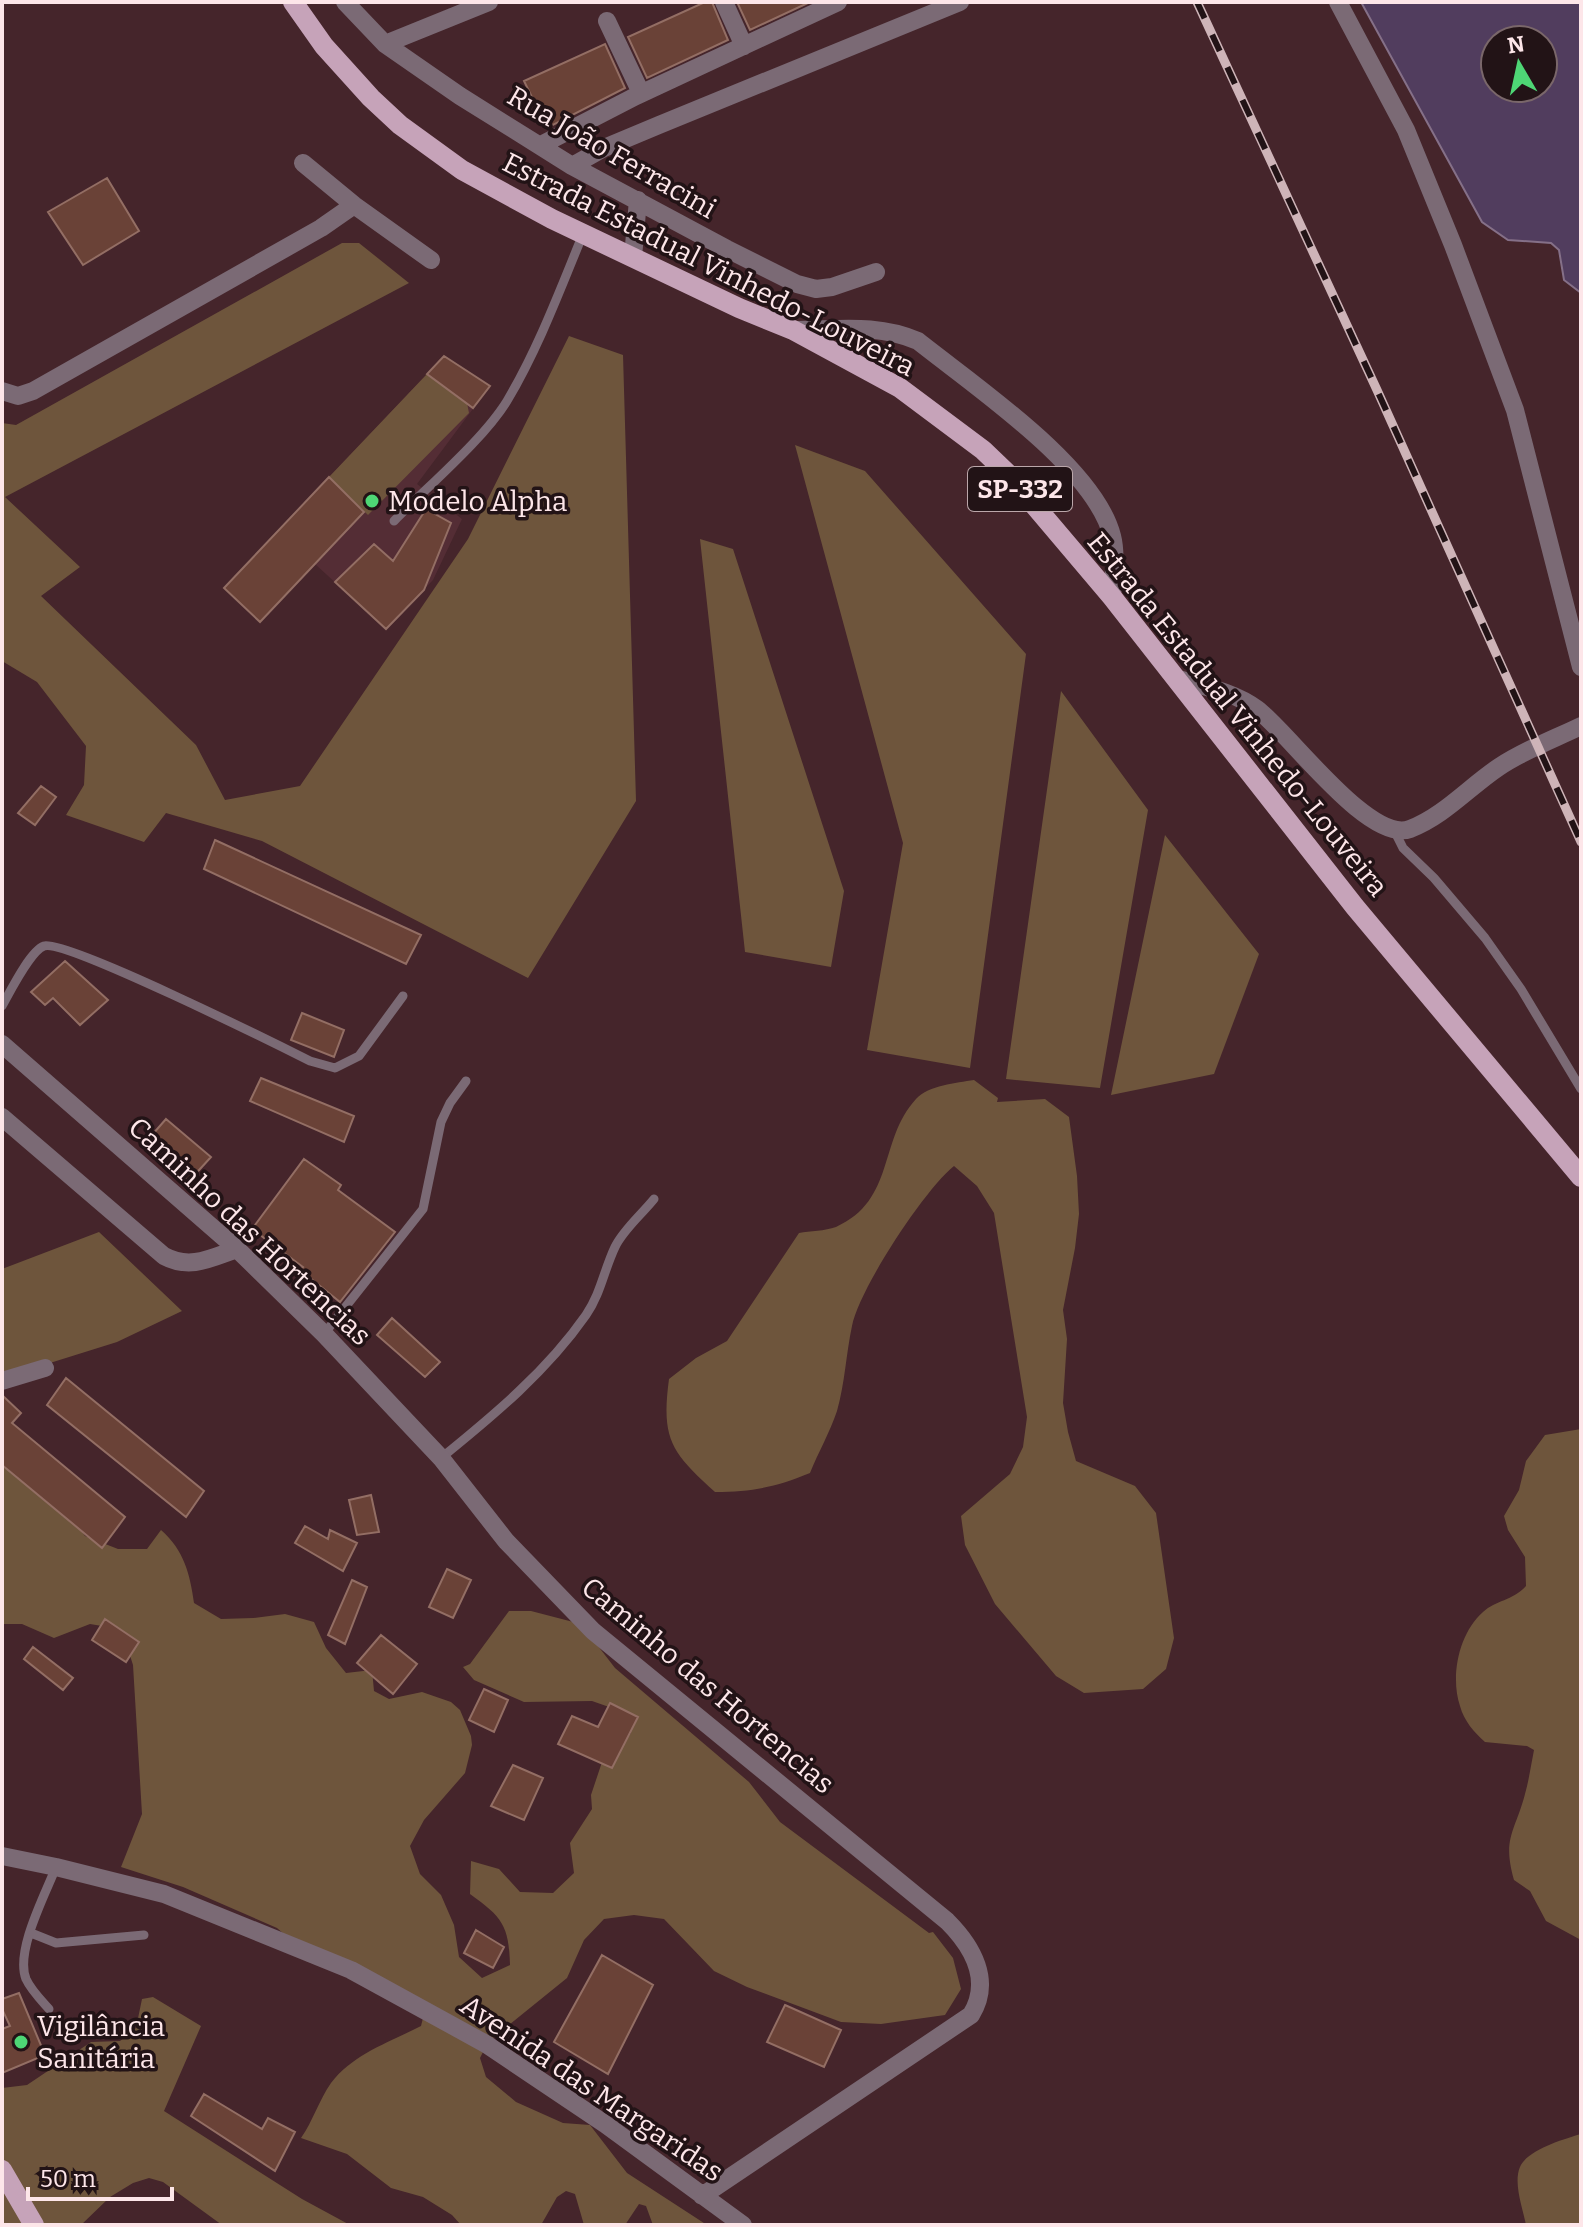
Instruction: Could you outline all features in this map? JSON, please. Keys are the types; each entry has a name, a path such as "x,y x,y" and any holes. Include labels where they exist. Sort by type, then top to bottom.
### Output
{"main road":[{"name":"Estrada Estadual Vinhedo-Louveira","path":"293,2 347,74 400,125 462,170 583,234 739,308 793,330 900,388 983,450 1007,473 1112,597 1355,907 1581,1177"},
{"path":"2,2170 34,2225"}],"street":[{"name":"Rua João Ferracini","path":"345,2 385,44 460,96 572,166 727,249 797,284 816,289 832,287 876,272"},
{"path":"385,44 489,2"},
{"path":"724,2 744,46"},
{"path":"541,145 641,93 838,2"},
{"path":"572,166 631,136 960,2"},
{"path":"1338,2 1406,130 1515,410 1581,667"},
{"path":"607,21 641,93"},
{"path":"303,163 354,205 431,260"},
{"path":"633,257 638,200"},
{"path":"2,391 18,396 33,391 321,228 354,205"},
{"path":"793,330 878,329 918,341 1039,437 1087,488 1104,514 1114,551 1112,597"},
{"path":"1178,679 1240,698 1358,810 1382,827 1394,830 1407,830 1435,816 1501,765 1581,726"},
{"name":"Caminho das Hortencias","path":"2,1044 237,1249 324,1334 441,1458 506,1541 593,1631 947,1921 966,1940 980,1973 977,2006 971,2015 702,2196"},
{"path":"2,1117 164,1256 182,1264 197,1264 237,1249"},
{"path":"2,1381 45,1368"},
{"name":"Avenida das Margaridas","path":"2,1856 164,1894 351,1970 486,2044 605,2124 743,2225"}],"lane":[{"path":"394,521 478,436 506,403 553,306 583,234"},
{"path":"1394,830 1403,848 1434,878 1485,938 1521,989 1581,1089"},
{"path":"2,1006 35,952 45,945 55,946 102,964 310,1061 335,1068 359,1056 403,996"},
{"path":"324,1334 423,1209 441,1122 466,1081"},
{"path":"441,1458 484,1423 551,1359 587,1313 603,1286 616,1244 654,1199"},
{"path":"49,2009 27,1982 23,1968 25,1951 56,1867"},
{"path":"31,1933 56,1943 144,1935"}],"shaded area":[{"path":"1361,2 1581,2 1581,293 1564,280 1559,250 1551,243 1508,240 1482,222"},
{"path":"342,243 359,243 409,283 5,497 80,567 41,596 196,745 225,800 300,786 468,539 569,336 623,355 636,801 528,978 262,841 166,813 144,842 66,815 84,785 86,746 37,682 2,661 2,423 16,425"},
{"name":"Modelo Alpha","path":"444,356 490,386 417,484 462,519 433,580 386,629 315,564 260,622 224,588"},
{"path":"427,374 467,403 469,413 368,515 329,477"},
{"path":"795,445 865,471 1026,654 970,1068 867,1050 903,843"},
{"path":"700,539 733,549 844,891 831,967 745,952"},
{"path":"1061,691 1148,810 1100,1088 1006,1079"},
{"path":"1165,835 1259,954 1214,1074 1111,1095"},
{"path":"974,1080 998,1098 997,1102 1045,1099 1069,1117 1079,1214 1063,1310 1067,1339 1063,1403 1076,1461 1135,1486 1156,1513 1174,1638 1166,1669 1143,1689 1084,1693 1056,1676 995,1604 965,1545 961,1516 1010,1474 1023,1447 1027,1417 994,1213 977,1186 954,1166 911,1217 880,1265 857,1309 837,1411 810,1473 764,1488 715,1492 688,1466 672,1443 668,1431 669,1379 696,1358 727,1341 799,1233 836,1227 855,1215 868,1201 878,1185 904,1115 921,1094"},
{"path":"99,1232 182,1311 117,1342 2,1378 2,1269"},
{"path":"1581,1429 1581,1940 1546,1921 1530,1891 1514,1880 1509,1854 1511,1836 1534,1750 1527,1746 1485,1742 1464,1717 1456,1682 1463,1643 1475,1621 1488,1608 1526,1586 1525,1557 1508,1530 1504,1516 1519,1490 1526,1461 1545,1435"},
{"path":"2,1457 51,1490 85,1536 118,1549 147,1549 161,1530 185,1563 194,1603 221,1619 285,1614 314,1622 326,1648 346,1673 372,1670 374,1691 389,1699 422,1692 451,1702 460,1710 472,1745 465,1773 424,1820 410,1846 420,1874 441,1895 454,1925 459,1957 482,1978 510,1965 508,1940 502,1923 470,1894 471,1861 499,1869 520,1892 553,1893 574,1873 570,1843 592,1809 591,1795 604,1756 617,1753 631,1733 629,1714 592,1701 524,1702 474,1680 463,1667 470,1664 509,1611 531,1611 581,1624 615,1668 749,1782 780,1822 929,1933 933,1932 953,1958 961,1989 945,2015 881,2024 841,2022 747,1987 714,1971 664,1919 634,1915 604,1919 584,1940 567,1978 488,2042 480,2058 486,2077 516,2102 563,2123 590,2125 627,2173 707,2225 653,2225 646,2206 639,2204 625,2225 584,2225 575,2194 566,2191 557,2197 541,2225 461,2225 452,2215 423,2197 391,2188 347,2154 301,2138 331,2083 340,2073 373,2050 421,2026 423,2018 301,1949 277,1928 183,1887 121,1867 142,1814 133,1665 125,1640 114,1628 90,1624 54,1638 22,1624 2,1624"},
{"path":"153,1997 201,2026 164,2111 302,2199 350,2225 222,2225 163,2182 149,2178 133,2183 110,2197 81,2225 2,2225 2,2088 27,2085 91,2042 120,2041 136,2028 142,1999"},
{"path":"1581,2134 1581,2225 1526,2225 1518,2188 1520,2167 1538,2150"}],"building":[{"path":"705,2 712,2 728,40 647,78 628,37"},
{"path":"737,2 810,2 750,30"},
{"path":"605,44 625,88 547,128 524,81"},
{"path":"107,178 139,231 83,265 48,212"},
{"path":"444,356 490,386 473,408 427,374"},
{"path":"329,477 364,512 260,622 224,588"},
{"path":"426,509 451,523 424,590 386,629 335,582 374,544 393,561"},
{"path":"41,786 56,797 35,825 18,813"},
{"path":"215,840 421,935 406,964 204,869"},
{"path":"65,961 108,1000 80,1025 53,998 45,1005 31,992"},
{"path":"302,1013 344,1030 334,1057 291,1040"},
{"path":"261,1078 354,1116 344,1142 250,1101"},
{"path":"166,1119 211,1157 189,1181 145,1143"},
{"path":"304,1159 341,1185 338,1190 395,1232 340,1302 300,1270 303,1267 252,1229"},
{"path":"392,1318 440,1362 425,1377 377,1335"},
{"path":"66,1378 204,1491 186,1517 47,1405"},
{"path":"2,1395 21,1413 12,1423 125,1517 102,1548 2,1465"},
{"path":"371,1495 379,1532 357,1535 349,1500"},
{"path":"305,1526 328,1539 330,1530 357,1543 343,1571 295,1543"},
{"path":"447,1569 471,1580 453,1618 429,1607"},
{"path":"352,1580 367,1587 345,1644 328,1635"},
{"path":"105,1619 139,1642 126,1662 92,1640"},
{"path":"381,1635 417,1664 393,1694 357,1663"},
{"path":"33,1647 73,1678 63,1690 24,1659"},
{"path":"484,1689 508,1700 494,1732 469,1720"},
{"path":"610,1703 638,1717 612,1768 558,1744 572,1716 598,1727"},
{"path":"513,1765 543,1778 524,1820 491,1806"},
{"path":"476,1930 504,1947 493,1968 464,1953"},
{"path":"602,1955 653,1985 608,2074 554,2042"},
{"name":"Vigilância Sanitária","path":"19,1993 45,2055 2,2073 2,2029 10,2026 2,2009 2,1999"},
{"path":"785,2005 841,2030 824,2067 767,2042"},
{"path":"204,2094 262,2129 268,2118 295,2132 275,2171 191,2116"}],"railway":[{"path":"1197,2 1581,842"}],"place":[{"name":"Modelo Alpha","path":"372,501"},
{"name":"Vigilância Sanitária","path":"21,2042"}]}
